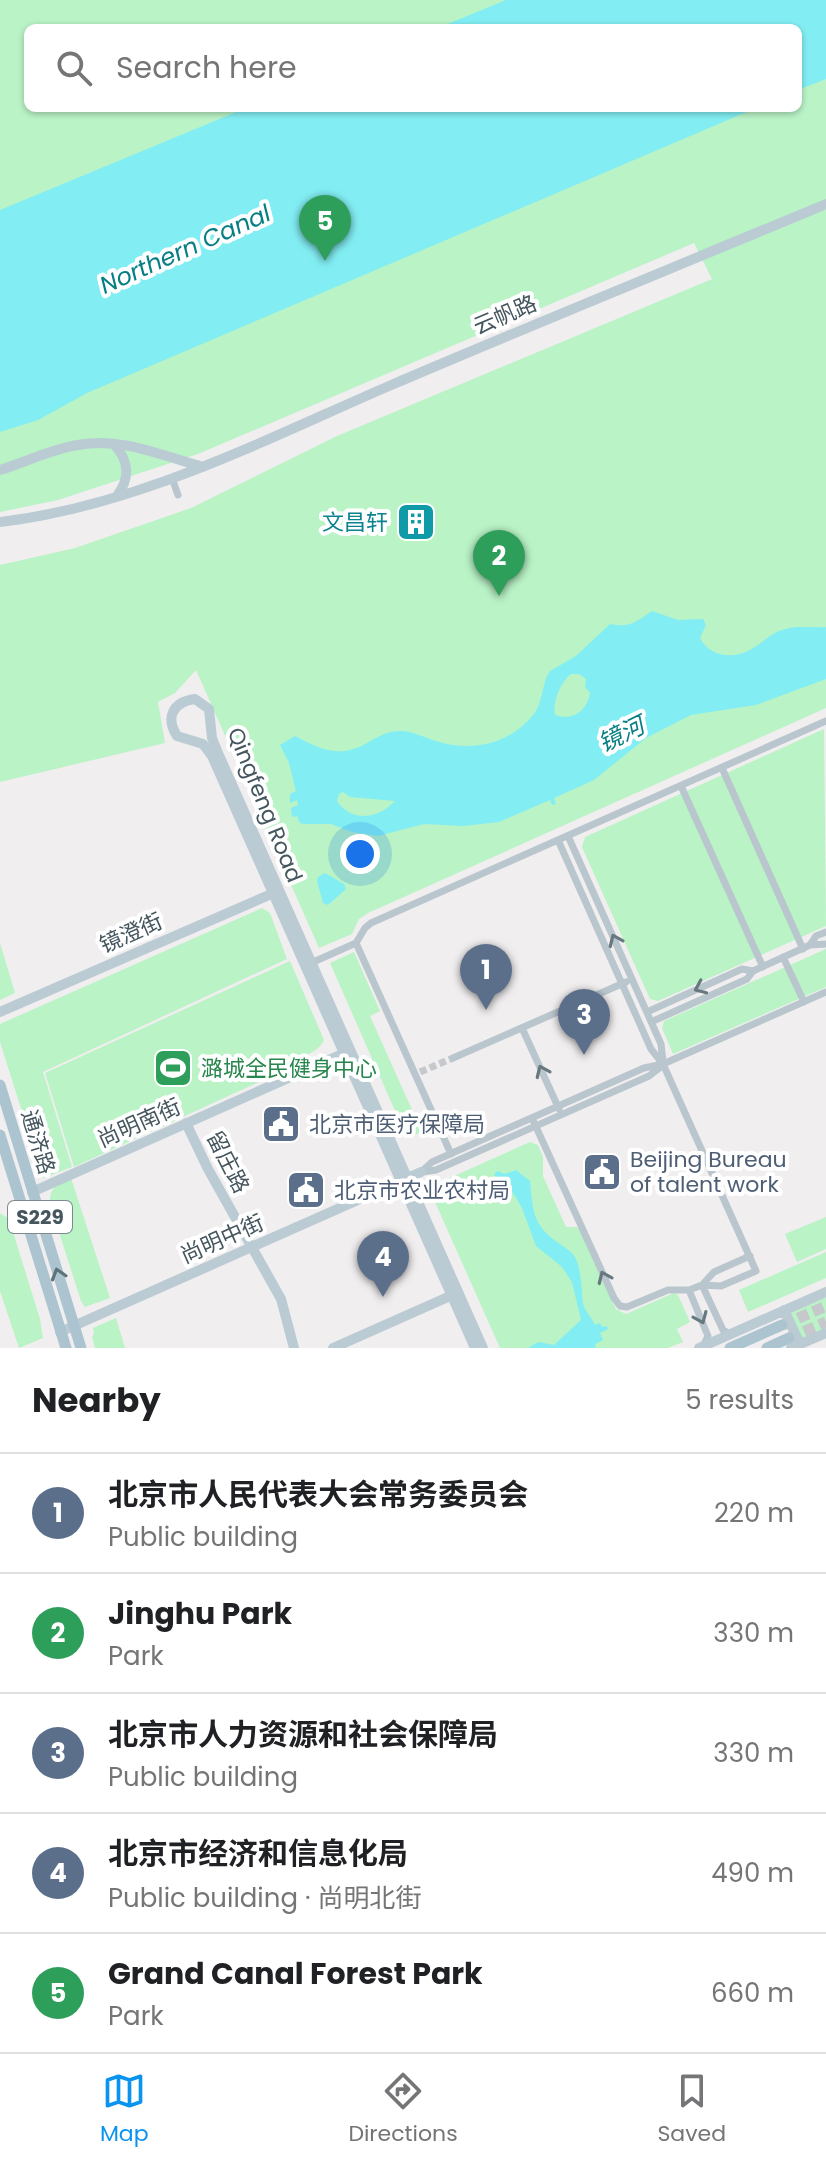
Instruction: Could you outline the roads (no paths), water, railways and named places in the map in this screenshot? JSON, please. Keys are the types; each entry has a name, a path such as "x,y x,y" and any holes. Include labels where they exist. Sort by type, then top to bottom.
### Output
{"main road":[{"name":"通济路","path":"0,1085 81,1348"},
{"name":"通济路","path":"0,1135 66,1348"},
{"path":"730,1348 782,1325"},
{"path":"767,1348 793,1344"}],"street":[{"name":"云帆路","path":"0,522 117,496 172,478 651,272 826,204"},
{"path":"114,444 128,467 123,488 117,496"},
{"path":"0,470 77,445 114,444 136,447 200,466"},
{"path":"172,478 178,495"},
{"name":"Qingfeng Road","path":"275,892 212,738 209,709 195,699 183,700 174,707 170,716 171,727 177,736 208,748 403,1181 483,1348"},
{"path":"307,965 356,943 371,923 826,721"},
{"path":"722,768 806,947"},
{"path":"681,786 763,967"},
{"path":"568,836 661,1044 663,1064"},
{"path":"534,1122 620,1306 627,1307 673,1288 689,1290 702,1285 721,1286 756,1271 663,1064 651,1049 558,840"},
{"name":"镜澄街","path":"0,1012 275,892"},
{"path":"806,947 816,936 826,932"},
{"path":"356,943 418,1074 451,1154"},
{"path":"651,1022 747,979 753,971 783,957 806,947 826,944"},
{"path":"783,957 804,1002"},
{"path":"647,1012 742,969 753,971"},
{"path":"453,1058 632,979"},
{"path":"421,1172 436,1170 534,1122 649,1076 663,1064 826,992"},
{"path":"522,1028 559,1111"},
{"name":"尚明南街","path":"32,1192 346,1052"},
{"path":"421,1172 432,1162 534,1122"},
{"name":"留庄路","path":"186,1123 208,1169 281,1299 294,1348"},
{"name":"尚明中街","path":"60,1332 421,1172"},
{"path":"702,1285 714,1272 750,1256"},
{"path":"702,1285 723,1330 730,1334"},
{"path":"689,1290 708,1336 701,1347"},
{"path":"701,1347 826,1292"},
{"path":"333,1348 455,1294"},
{"name":"Qingfeng Road","path":"455,1294 475,1348"},
{"path":"784,1310 793,1344 826,1333"}],"water":[{"path":"506,0 826,0 826,79 802,88 802,24 448,24"},
{"name":"Northern Canal","path":"236,112 747,112 87,393 38,420 0,432 0,210"},
{"name":"镜河","path":"652,611 678,620 703,619 706,625 700,638 704,644 715,652 729,655 750,650 782,630 826,627 826,679 756,705 691,715 646,738 594,780 554,798 556,804 552,805 550,800 499,822 463,826 424,824 378,836 352,832 331,824 303,824 297,816 292,817 291,808 298,805 297,800 290,803 290,794 296,791 289,763 280,745 295,736 331,751 349,750 398,731 464,746 502,739 533,715 550,671 576,656 610,624 628,625","holes":["571,674 579,674 586,679 585,687 590,693 586,705 568,717 555,715 558,693","343,792 350,797 395,801 373,815 357,815 337,801"]},
{"path":"325,873 344,884 346,889 328,905 323,903 317,881"},
{"path":"516,1170 530,1181 538,1222 576,1259 586,1311 595,1325 600,1323 602,1327 607,1326 608,1329 600,1333 603,1340 595,1344 596,1348 528,1348 538,1342 554,1345 581,1320 572,1282 562,1267 536,1246 515,1196 511,1191 491,1185 498,1181 494,1174 498,1171 504,1174"}],"tunnel":[{"path":"420,1072 453,1058"},
{"path":"783,1325 826,1306"},
{"path":"789,1338 826,1322"}],"place":[{"name":"Grand Canal Forest Park","path":"325,261"},
{"name":"文昌轩","path":"416,522"},
{"name":"Jinghu Park","path":"499,596"},
{"name":"北京市人民代表大会常务委员会","path":"486,1010"},
{"name":"北京市人力资源和社会保障局","path":"584,1055"},
{"name":"潞城全民健身中心","path":"173,1068"},
{"name":"北京市医疗保障局","path":"281,1124"},
{"name":"Beijing Bureau of talent work","path":"602,1172"},
{"name":"北京市农业农村局","path":"306,1190"},
{"name":"北京市经济和信息化局","path":"383,1297"}]}
